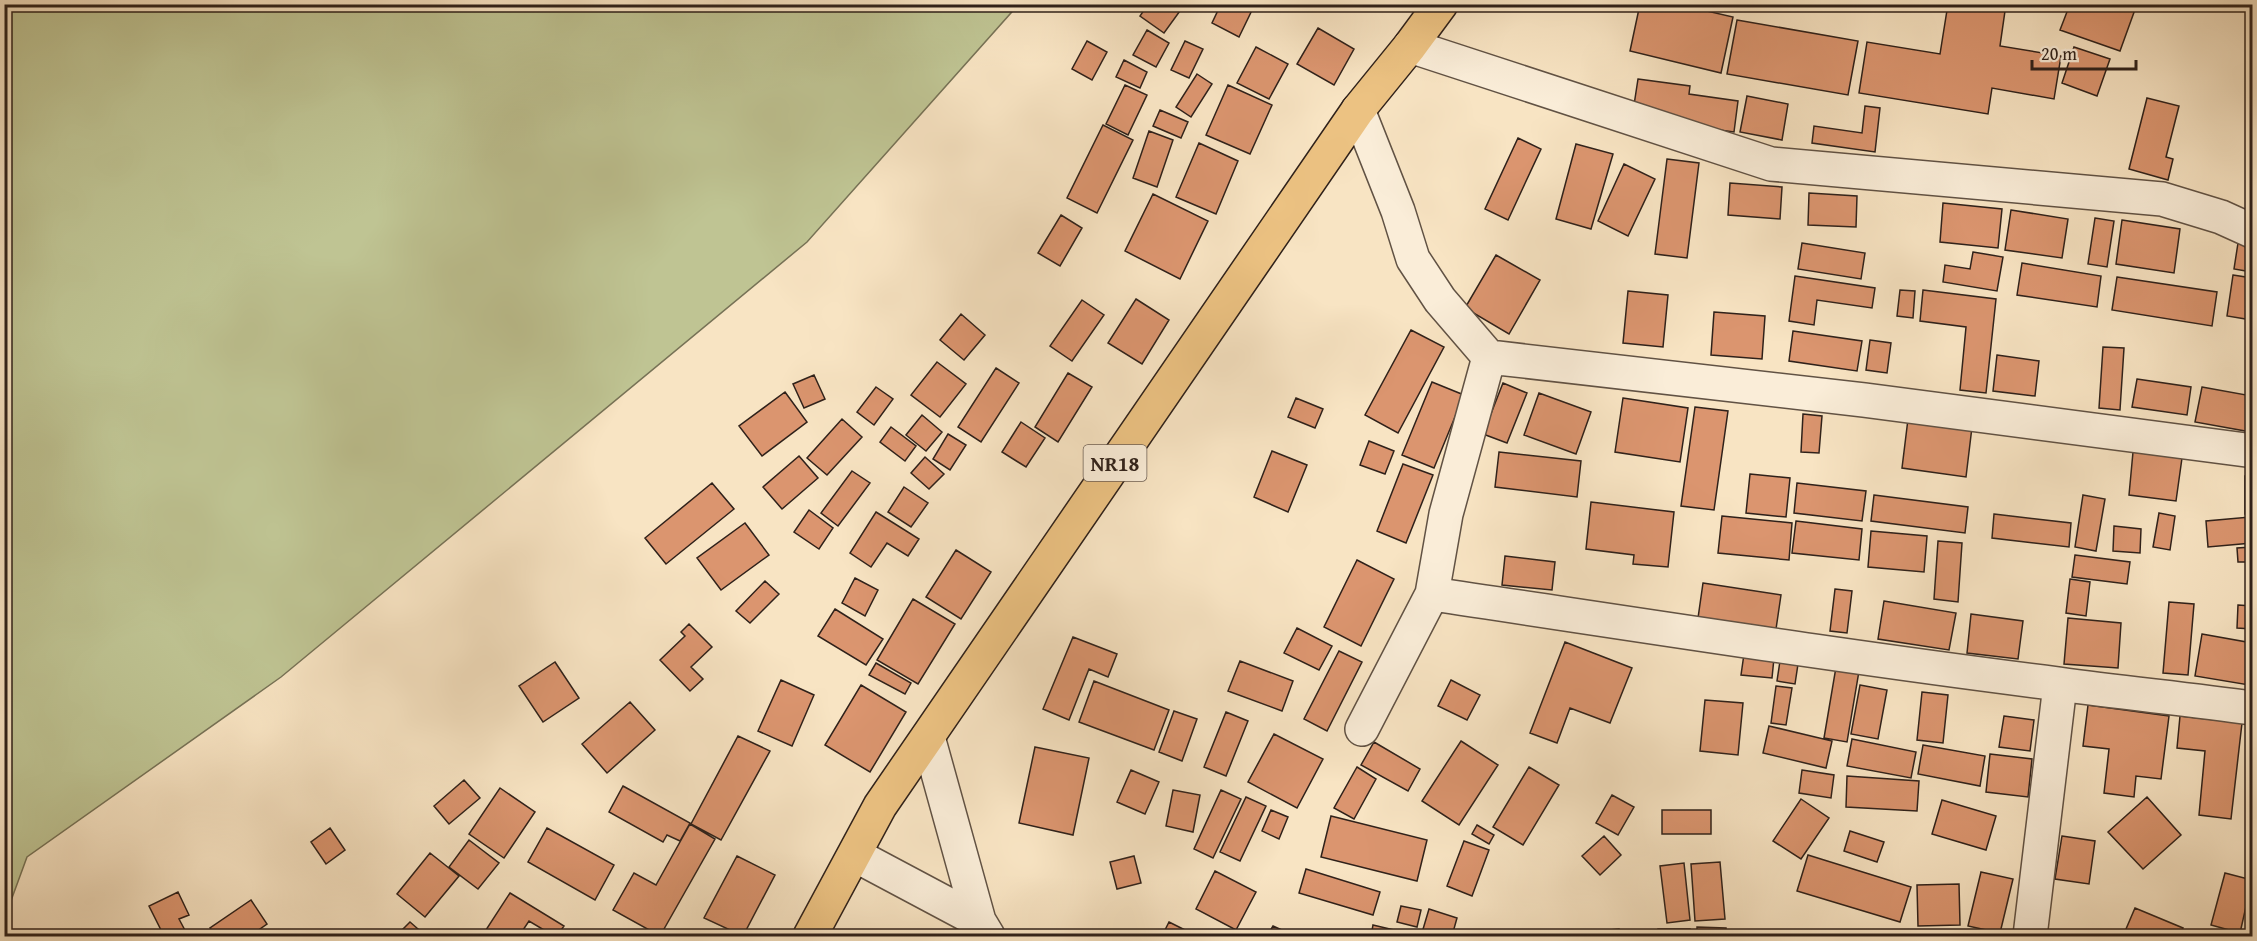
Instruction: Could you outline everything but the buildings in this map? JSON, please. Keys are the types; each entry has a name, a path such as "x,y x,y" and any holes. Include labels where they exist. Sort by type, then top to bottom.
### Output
{"main road":[{"name":"NR18","path":"810,936 880,806 1358,110 1441,4"}],"street":[{"path":"1410,46 1771,164 2162,199 2221,217 2253,231"},
{"path":"1358,110 1398,211 1413,259 1440,300 1489,357 1864,400 2246,450"},
{"path":"1362,729 1432,594 1446,514 1489,357"},
{"path":"1432,594 2060,685 2253,708"},
{"path":"2030,936 2060,685"},
{"path":"928,737 984,929"},
{"path":"855,855 984,929"}],"green space":[{"path":"5,4 1018,5 807,242 281,677 27,857 5,917"}]}
